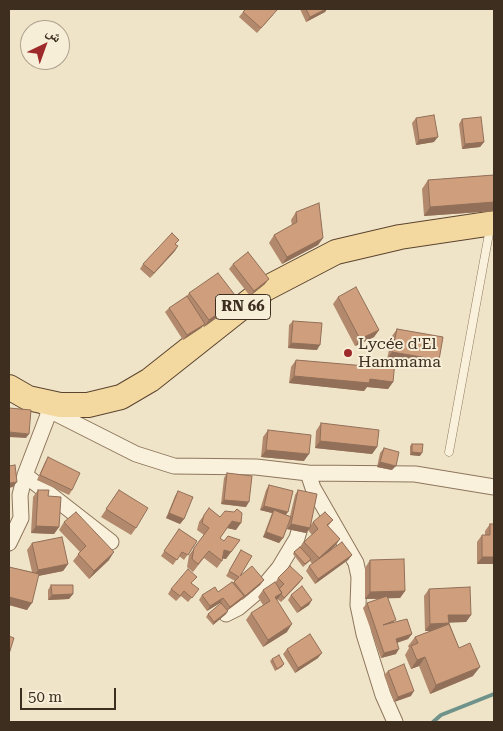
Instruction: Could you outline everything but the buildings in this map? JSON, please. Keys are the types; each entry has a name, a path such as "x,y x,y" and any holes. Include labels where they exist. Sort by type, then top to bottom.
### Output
{"main road":[{"name":"RN 66","path":"18,392 60,405 88,405 121,397 150,380 265,290 336,252 400,237 493,223"}],"street":[{"path":"18,392 136,454 174,466 256,467 308,473 415,474 494,487"},
{"path":"9,544 21,518 20,495 25,476 50,410"},
{"path":"308,473 313,488 356,563 360,576 358,605 364,634 390,720"},
{"path":"25,476 111,542"},
{"path":"226,614 238,608 264,586 278,568 297,538 313,488"}],"lane":[{"path":"449,452 493,223"}],"waterway":[{"path":"433,722 441,715 494,694"}],"place":[{"name":"Lycée d'El Hammama","path":"348,353"}]}
